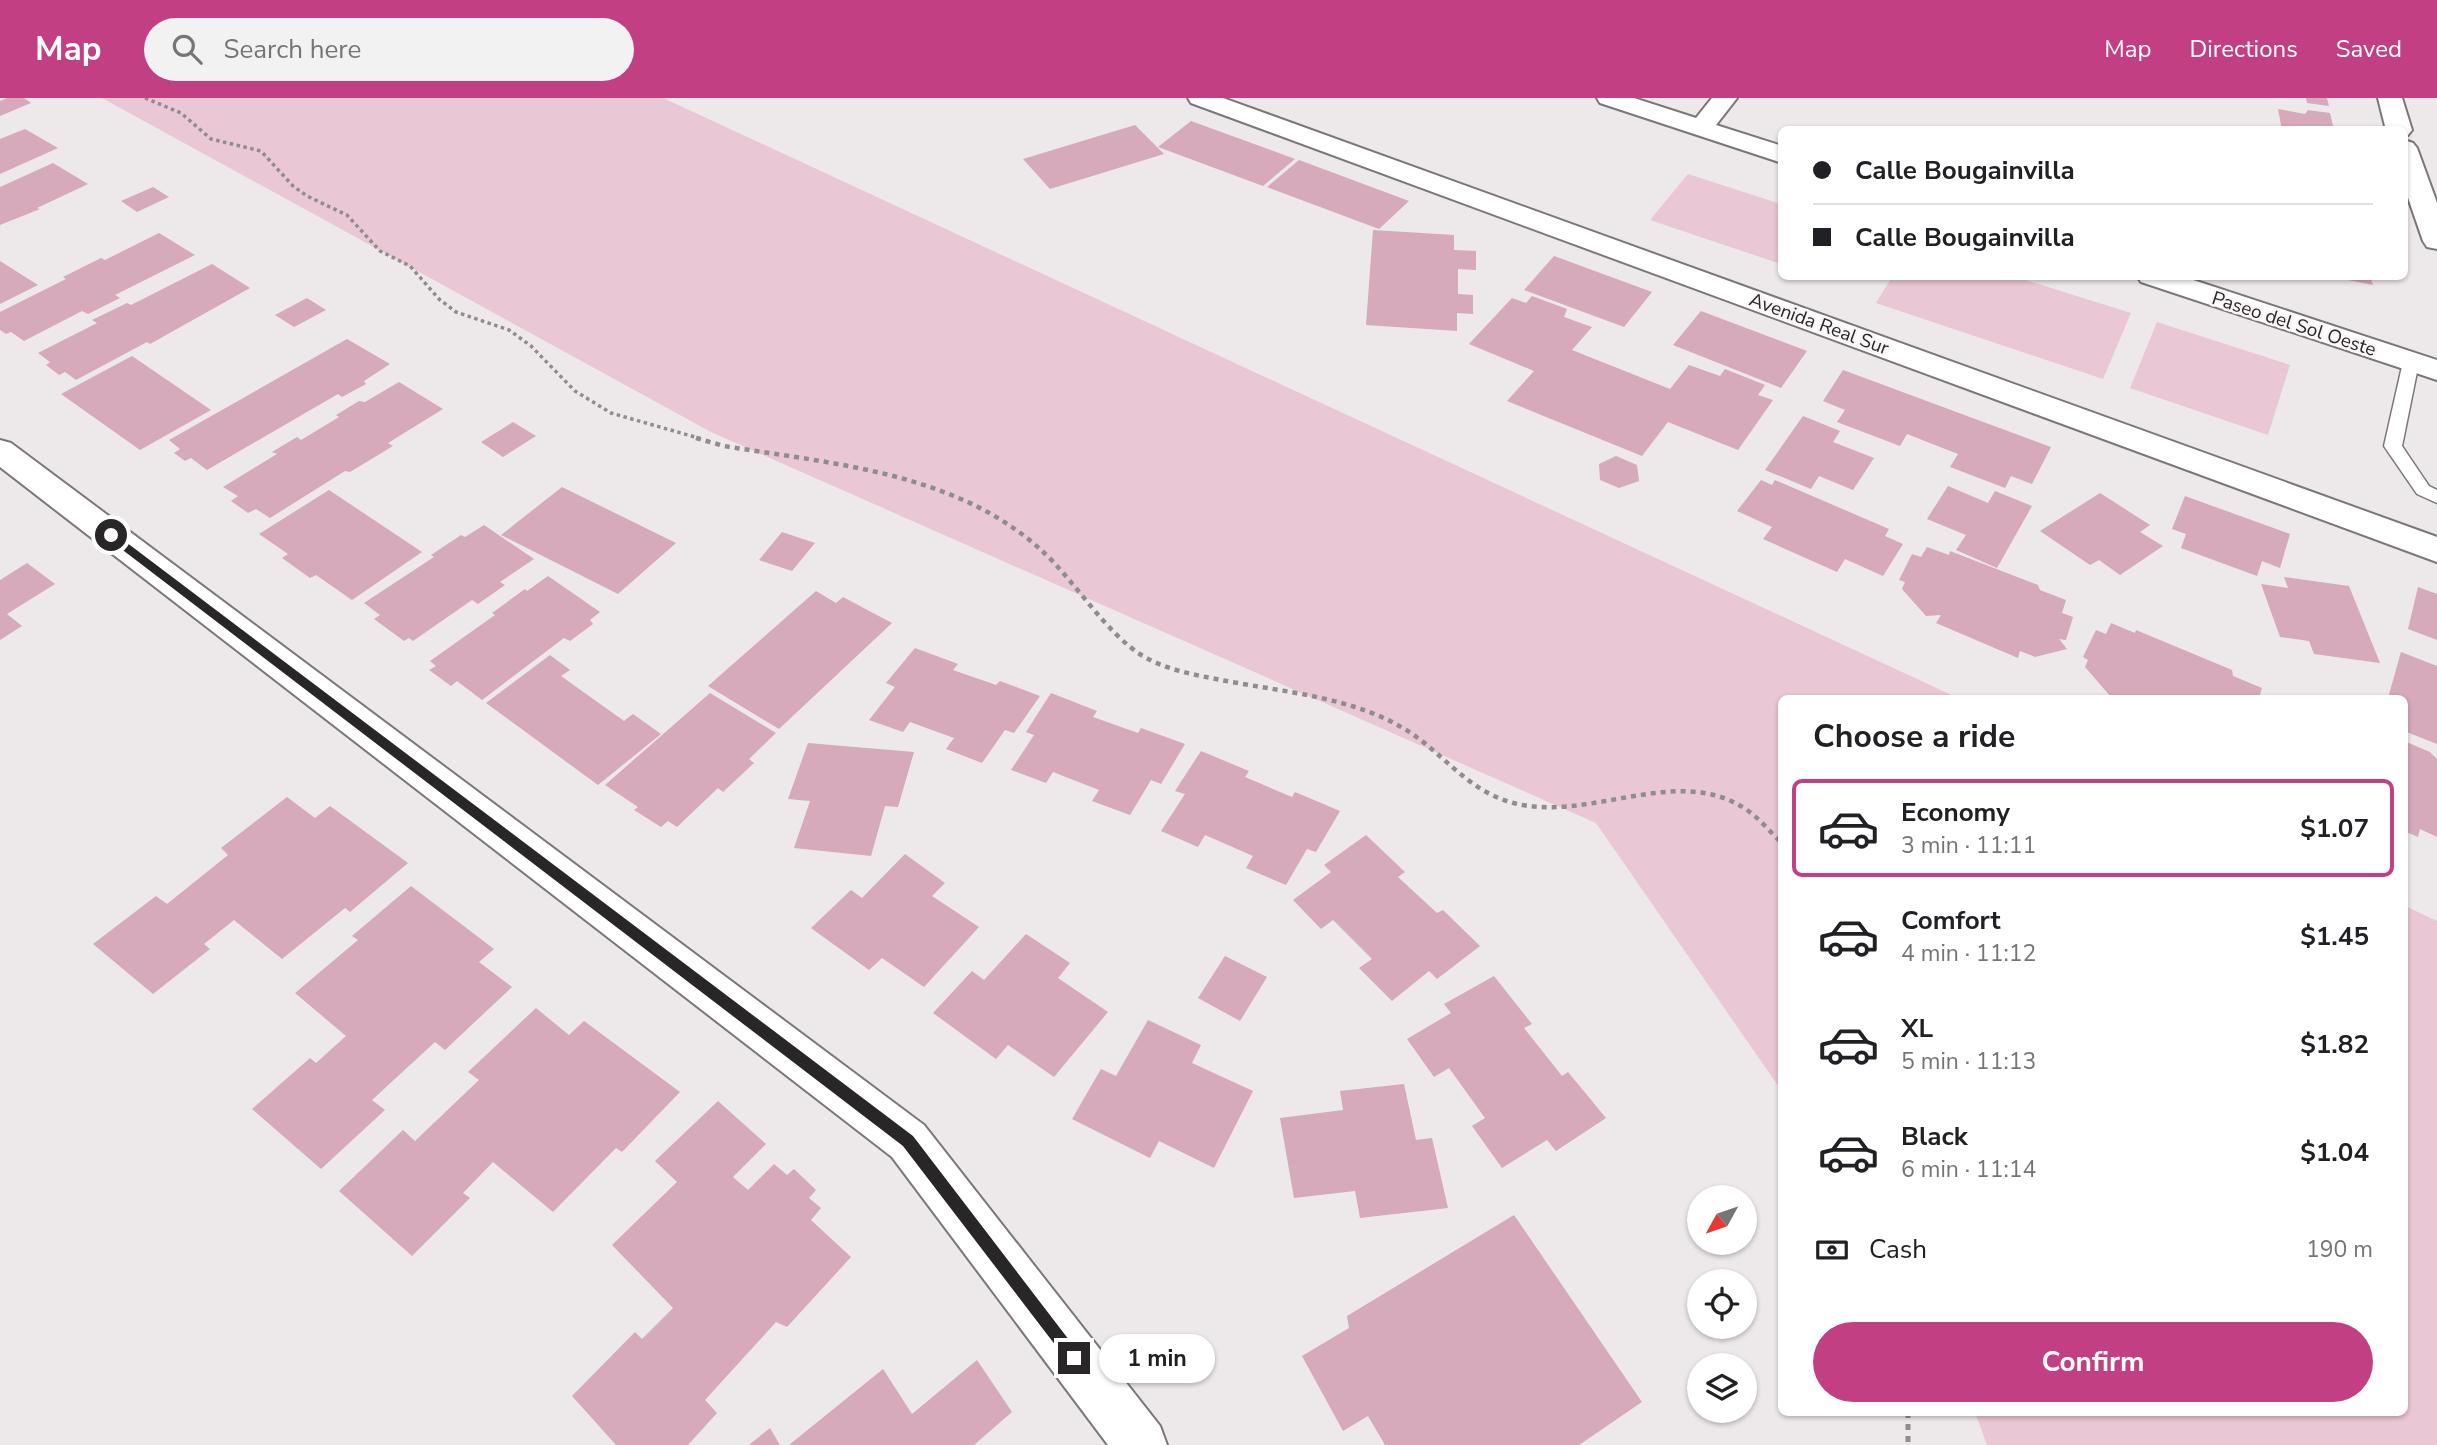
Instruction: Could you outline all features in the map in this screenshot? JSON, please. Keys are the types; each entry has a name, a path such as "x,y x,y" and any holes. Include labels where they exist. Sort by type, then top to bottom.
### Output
{"street":[{"name":"Avenida Real Sur","path":"1200,98 2437,550"},
{"path":"1609,98 1778,154"},
{"path":"1701,128 1726,98"},
{"path":"2390,98 2398,126"},
{"path":"2412,144 2437,241"},
{"name":"Paseo del Sol Oeste","path":"2163,280 2424,366"},
{"path":"0,451 908,1141 1141,1445"}],"lane":[{"path":"2424,366 2393,446 2423,490 2437,497"}],"path":[{"path":"145,98 181,113 211,139 261,151 293,186 307,196 347,215 380,251 410,266 439,299 456,312 509,330 531,346 575,391 611,413 724,446 902,476 956,496 1018,530 1043,551 1112,628 1141,655 1177,671 1352,706 1383,717 1419,738 1462,776 1489,794 1522,807 1556,809 1682,790 1719,798 1747,810 1778,839"},
{"path":"1908,1416 1908,1445"}],"shaded area":[{"path":"102,98 663,98 1952,695 1778,695 1778,1086 1596,823 711,432"},
{"path":"1688,174 1778,203 1778,263 1650,220"},
{"path":"1890,280 2026,280 2131,313 2103,379 1876,303"},
{"path":"2157,322 2290,365 2268,435 2130,388"},
{"path":"2408,907 2437,921 2437,1445 1987,1445 1976,1416 2408,1416"}],"building":[{"path":"7,98 24,98 31,103 0,116 0,101"},
{"path":"2306,98 2327,98 2329,106 2307,103"},
{"path":"2278,109 2305,114 2308,110 2330,113 2333,126 2281,126"},
{"path":"1191,121 1295,159 1263,186 1158,147"},
{"path":"1135,125 1164,154 1050,189 1023,159"},
{"path":"25,129 58,148 0,174 0,139"},
{"path":"1299,160 1409,201 1379,229 1267,187"},
{"path":"53,163 88,184 37,208 40,209 0,225 0,187"},
{"path":"153,187 169,197 137,212 121,201"},
{"path":"1373,230 1454,235 1454,250 1476,251 1476,270 1458,269 1458,294 1473,295 1473,314 1457,313 1457,331 1366,325"},
{"path":"159,233 195,255 115,295 120,298 88,314 82,311 24,341 11,332 6,334 0,330 0,312 101,258 105,260"},
{"path":"1554,256 1652,292 1624,327 1524,290"},
{"path":"0,261 38,285 0,304"},
{"path":"212,264 250,288 150,344 147,342 76,380 65,372 59,375 46,365 50,362 38,353 97,323 92,320 127,303 131,305"},
{"path":"2348,280 2371,280 2373,285"},
{"path":"1532,296 1567,309 1564,317 1592,327 1572,350 1670,389 1689,365 1720,376 1725,369 1765,385 1758,395 1773,400 1738,450 1668,422 1642,456 1507,401 1534,371 1469,344 1512,298 1526,303"},
{"path":"307,298 326,310 294,327 275,315"},
{"path":"1701,311 1807,351 1781,388 1673,345"},
{"path":"347,339 390,364 364,381 366,384 342,397 338,394 207,470 191,458 185,461 174,453 180,449 169,440"},
{"path":"132,356 211,410 140,450 61,394"},
{"path":"1843,370 2051,447 2032,484 2011,476 2005,488 1950,467 1958,454 1907,434 1900,446 1837,422 1845,410 1823,401"},
{"path":"399,382 443,409 388,443 393,446 350,472 345,471 270,518 256,509 248,513 231,501 238,496 223,487 277,454 272,452 297,437 301,440 339,417 336,415 359,401 365,402"},
{"path":"1803,416 1840,431 1833,442 1874,458 1853,490 1819,476 1811,489 1765,470"},
{"path":"513,422 536,436 503,457 481,442"},
{"path":"1616,456 1637,465 1639,481 1619,488 1600,480 1599,464"},
{"path":"1761,480 1772,485 1775,480 1889,529 1885,536 1903,544 1883,576 1845,559 1837,572 1763,539 1772,527 1737,511"},
{"path":"1948,486 1988,503 1995,491 2032,506 1997,568 1956,550 1966,535 1927,519"},
{"path":"562,487 676,543 618,594 501,535"},
{"path":"329,490 422,552 352,600 316,575 310,578 282,558 288,554 259,534"},
{"path":"2100,493 2150,525 2140,532 2163,546 2120,575 2099,560 2090,565 2040,531"},
{"path":"2185,496 2290,534 2280,568 2262,561 2257,576 2181,548 2186,534 2172,529"},
{"path":"484,525 534,559 500,582 505,585 478,604 472,600 413,641 409,638 404,641 374,619 380,615 364,603 434,557 431,555 461,535 465,537"},
{"path":"782,532 815,543 792,571 759,560"},
{"path":"1927,547 1949,555 1950,551 2038,585 2040,590 2066,600 2062,613 2073,617 2066,640 2059,639 2067,649 2035,657 2020,651 2018,658 1936,623 1941,615 1926,616 1902,589 1905,582 1899,580 1912,554 1921,557"},
{"path":"27,563 55,584 7,614 22,626 0,640 0,580"},
{"path":"548,576 600,612 590,620 593,624 570,641 564,638 482,700 457,681 451,686 429,670 436,666 430,661 495,615 492,613 525,589 527,591"},
{"path":"2284,577 2349,586 2380,663 2314,654 2309,641 2280,637 2261,584 2288,588"},
{"path":"2418,587 2437,594 2437,640 2408,629"},
{"path":"816,591 836,603 843,597 892,623 779,729 708,686"},
{"path":"2111,623 2135,633 2136,630 2232,670 2233,676 2262,688 2260,695 2109,695 2085,667 2088,660 2083,657 2096,630 2106,634"},
{"path":"915,648 958,664 953,670 996,685 1000,681 1040,696 1014,733 1005,730 982,763 946,749 954,738 910,722 903,732 869,720 895,687 886,683"},
{"path":"2401,652 2437,666 2437,744 2408,733 2408,695 2389,695"},
{"path":"550,655 570,670 561,676 624,721 633,714 661,734 598,785 486,703"},
{"path":"710,693 776,733 749,759 754,763 723,792 718,788 677,827 668,821 661,827 634,810 638,807 605,785"},
{"path":"1051,693 1097,711 1093,717 1138,733 1141,728 1185,744 1161,784 1151,780 1130,815 1092,801 1099,790 1053,772 1046,783 1011,770 1034,735 1026,732"},
{"path":"808,743 914,752 898,807 885,806 871,856 794,848 810,801 788,799"},
{"path":"2408,743 2430,752 2437,759 2437,837 2420,829 2418,837 2408,833"},
{"path":"1201,751 1249,771 1245,777 1292,797 1295,792 1340,811 1316,852 1307,849 1286,885 1246,868 1253,856 1205,835 1198,847 1161,831 1185,794 1175,791"},
{"path":"287,797 315,818 330,806 408,863 350,912 345,908 282,959 234,920 204,944 210,949 153,994 93,944 156,896 167,904 228,855 221,848"},
{"path":"1366,835 1405,872 1398,877 1437,913 1443,910 1480,946 1437,979 1429,971 1392,1001 1359,968 1372,959 1333,920 1321,929 1293,900 1331,872 1324,865"},
{"path":"905,854 945,883 932,896 979,927 924,987 882,958 869,970 811,928 851,890 862,898"},
{"path":"411,886 494,949 479,962 512,987 445,1050 435,1042 372,1100 385,1110 321,1169 252,1109 310,1058 316,1063 346,1036 295,993 358,940 352,936"},
{"path":"1026,934 1070,963 1058,978 1108,1012 1054,1077 1008,1045 996,1059 933,1013 972,971 984,980"},
{"path":"1225,956 1267,977 1240,1021 1198,998"},
{"path":"1494,976 1532,1024 1524,1028 1562,1076 1568,1072 1606,1118 1556,1151 1547,1140 1502,1168 1472,1126 1485,1118 1449,1068 1434,1077 1407,1039 1451,1013 1444,1004"},
{"path":"536,1008 569,1035 584,1021 680,1092 622,1152 616,1148 553,1212 493,1162 463,1193 470,1198 412,1256 339,1191 403,1130 415,1141 479,1080 468,1072"},
{"path":"1148,1020 1201,1045 1192,1063 1253,1091 1214,1168 1159,1141 1150,1158 1072,1119 1101,1069 1116,1076"},
{"path":"1404,1084 1416,1140 1432,1138 1448,1208 1360,1218 1355,1191 1294,1198 1280,1118 1343,1110 1340,1091"},
{"path":"718,1101 766,1144 733,1177 748,1190 774,1164 787,1175 794,1169 816,1190 809,1198 821,1208 811,1220 851,1257 787,1327 776,1322 705,1400 717,1413 688,1445 616,1445 572,1396 635,1332 642,1339 673,1308 612,1245 677,1182 655,1161"},
{"path":"1514,1215 1642,1402 1579,1445 1385,1445 1368,1416 1343,1431 1302,1356 1349,1328 1347,1316"},
{"path":"977,1360 1012,1412 974,1445 789,1445 883,1369 912,1414"},
{"path":"770,1428 780,1445 749,1445"}],"route":[{"path":"111,535 908,1141 1074,1358"}]}
